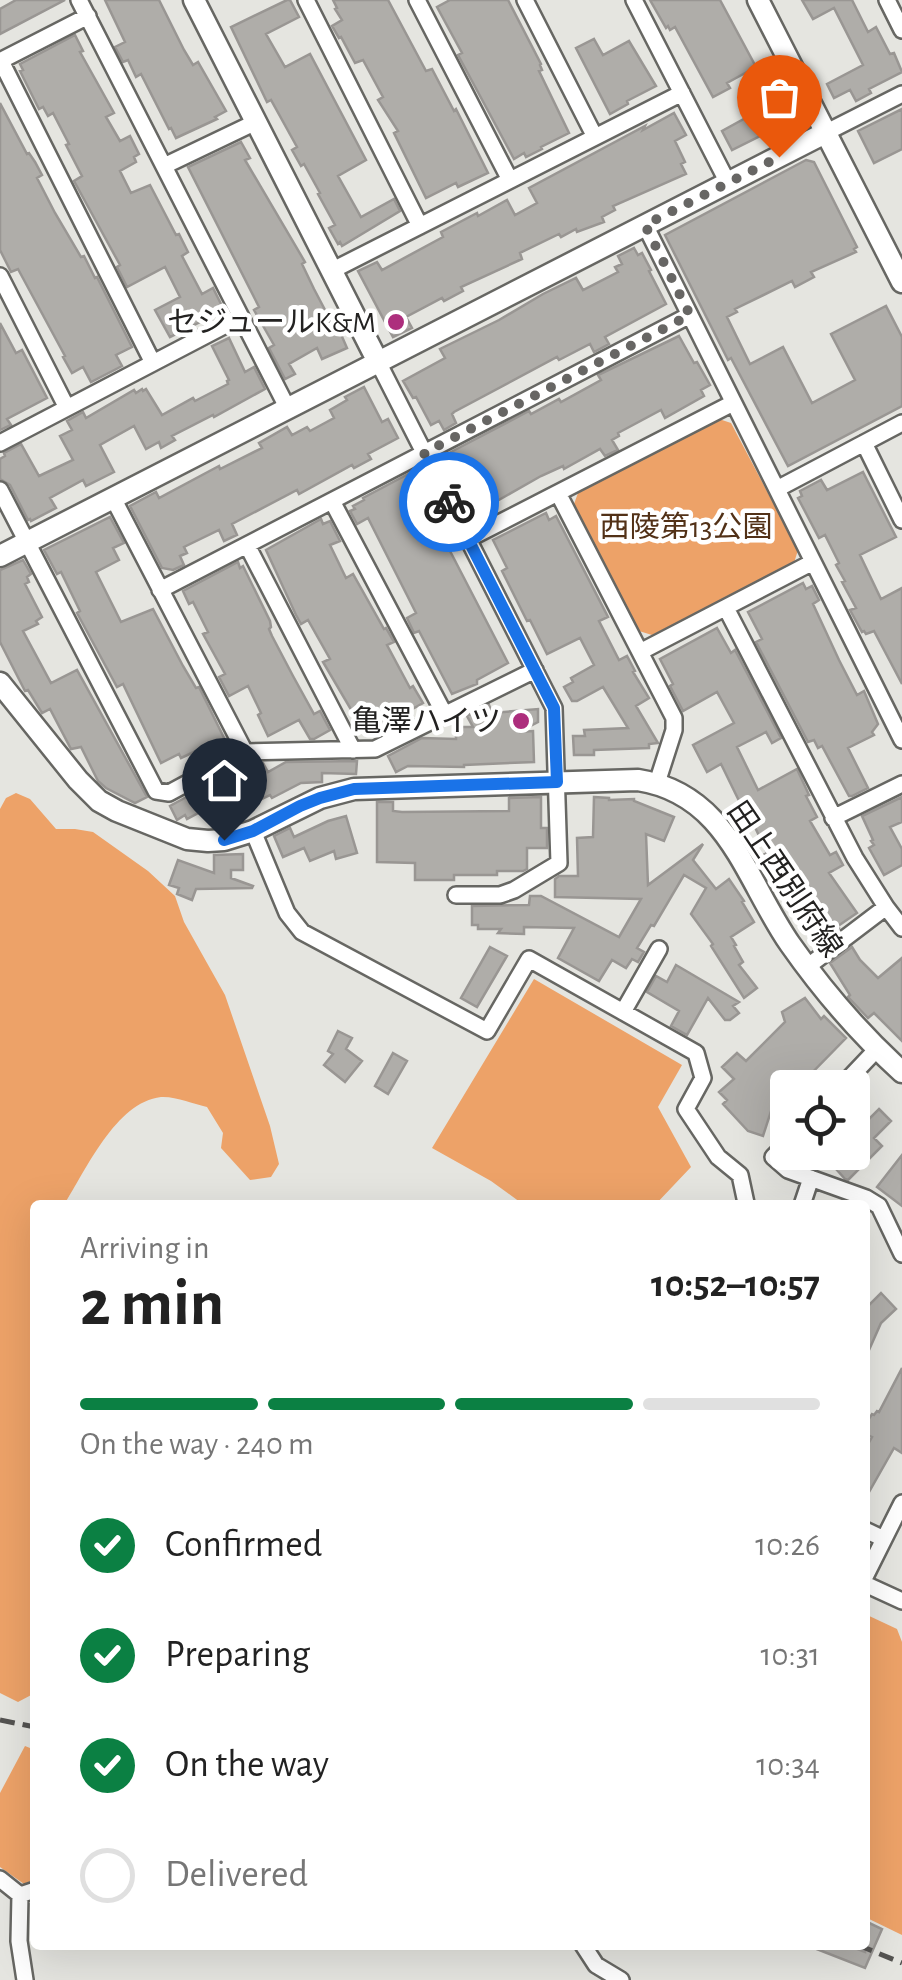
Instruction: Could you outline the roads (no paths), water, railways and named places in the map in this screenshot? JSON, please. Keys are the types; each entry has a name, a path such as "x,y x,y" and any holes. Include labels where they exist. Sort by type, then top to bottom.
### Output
{"street":[{"path":"79,0 288,408"},
{"path":"194,0 554,708 559,863 500,895 456,895"},
{"path":"306,0 420,226"},
{"path":"416,0 510,180"},
{"path":"525,0 595,137"},
{"path":"634,0 728,183"},
{"path":"758,0 902,282"},
{"path":"887,0 902,30"},
{"path":"88,16 1,61 154,363"},
{"path":"332,272 682,93"},
{"path":"0,556 902,94"},
{"path":"164,166 256,122"},
{"path":"645,225 902,740"},
{"path":"0,276 68,408"},
{"path":"160,590 690,315"},
{"path":"0,443 241,317"},
{"path":"468,539 734,403"},
{"path":"777,489 902,424"},
{"path":"864,443 902,520"},
{"path":"0,490 156,791 169,793 245,752 376,749 535,670"},
{"path":"558,492 674,718 674,730 657,783"},
{"path":"113,498 245,752"},
{"path":"332,501 445,715"},
{"path":"247,545 353,750"},
{"path":"640,652 813,562"},
{"path":"726,608 855,858 902,928"},
{"name":"田上西別府線","path":"0,682 99,801 187,839 224,840 253,831 300,806 354,789 638,780 657,783 693,801 714,820 731,841 777,925 807,967 876,1049 902,1072"},
{"path":"834,818 902,784"},
{"path":"253,831 286,913 302,932 488,1030 529,960 696,1053 703,1078 686,1109 718,1156 740,1174 745,1200"},
{"path":"807,967 886,907"},
{"path":"623,1012 659,949"},
{"path":"857,1070 876,1049"},
{"path":"788,1170 869,1200"},
{"path":"804,1200 811,1178"},
{"path":"870,1200 879,1206 902,1254"},
{"path":"870,1569 902,1503"},
{"path":"870,1532 884,1539"},
{"path":"870,1583 902,1601"},
{"path":"0,1879 28,1892 19,1940 25,1980"},
{"path":"586,1950 596,1965 621,1980"}],"railway":[{"path":"0,1720 30,1726"},
{"path":"870,1950 902,1963"}],"place":[{"name":"セジュールK&M","path":"396,322"},
{"name":"亀澤ハイツ","path":"521,721"}],"park label":[{"name":"西陵第13公園","path":"686,527"}]}
